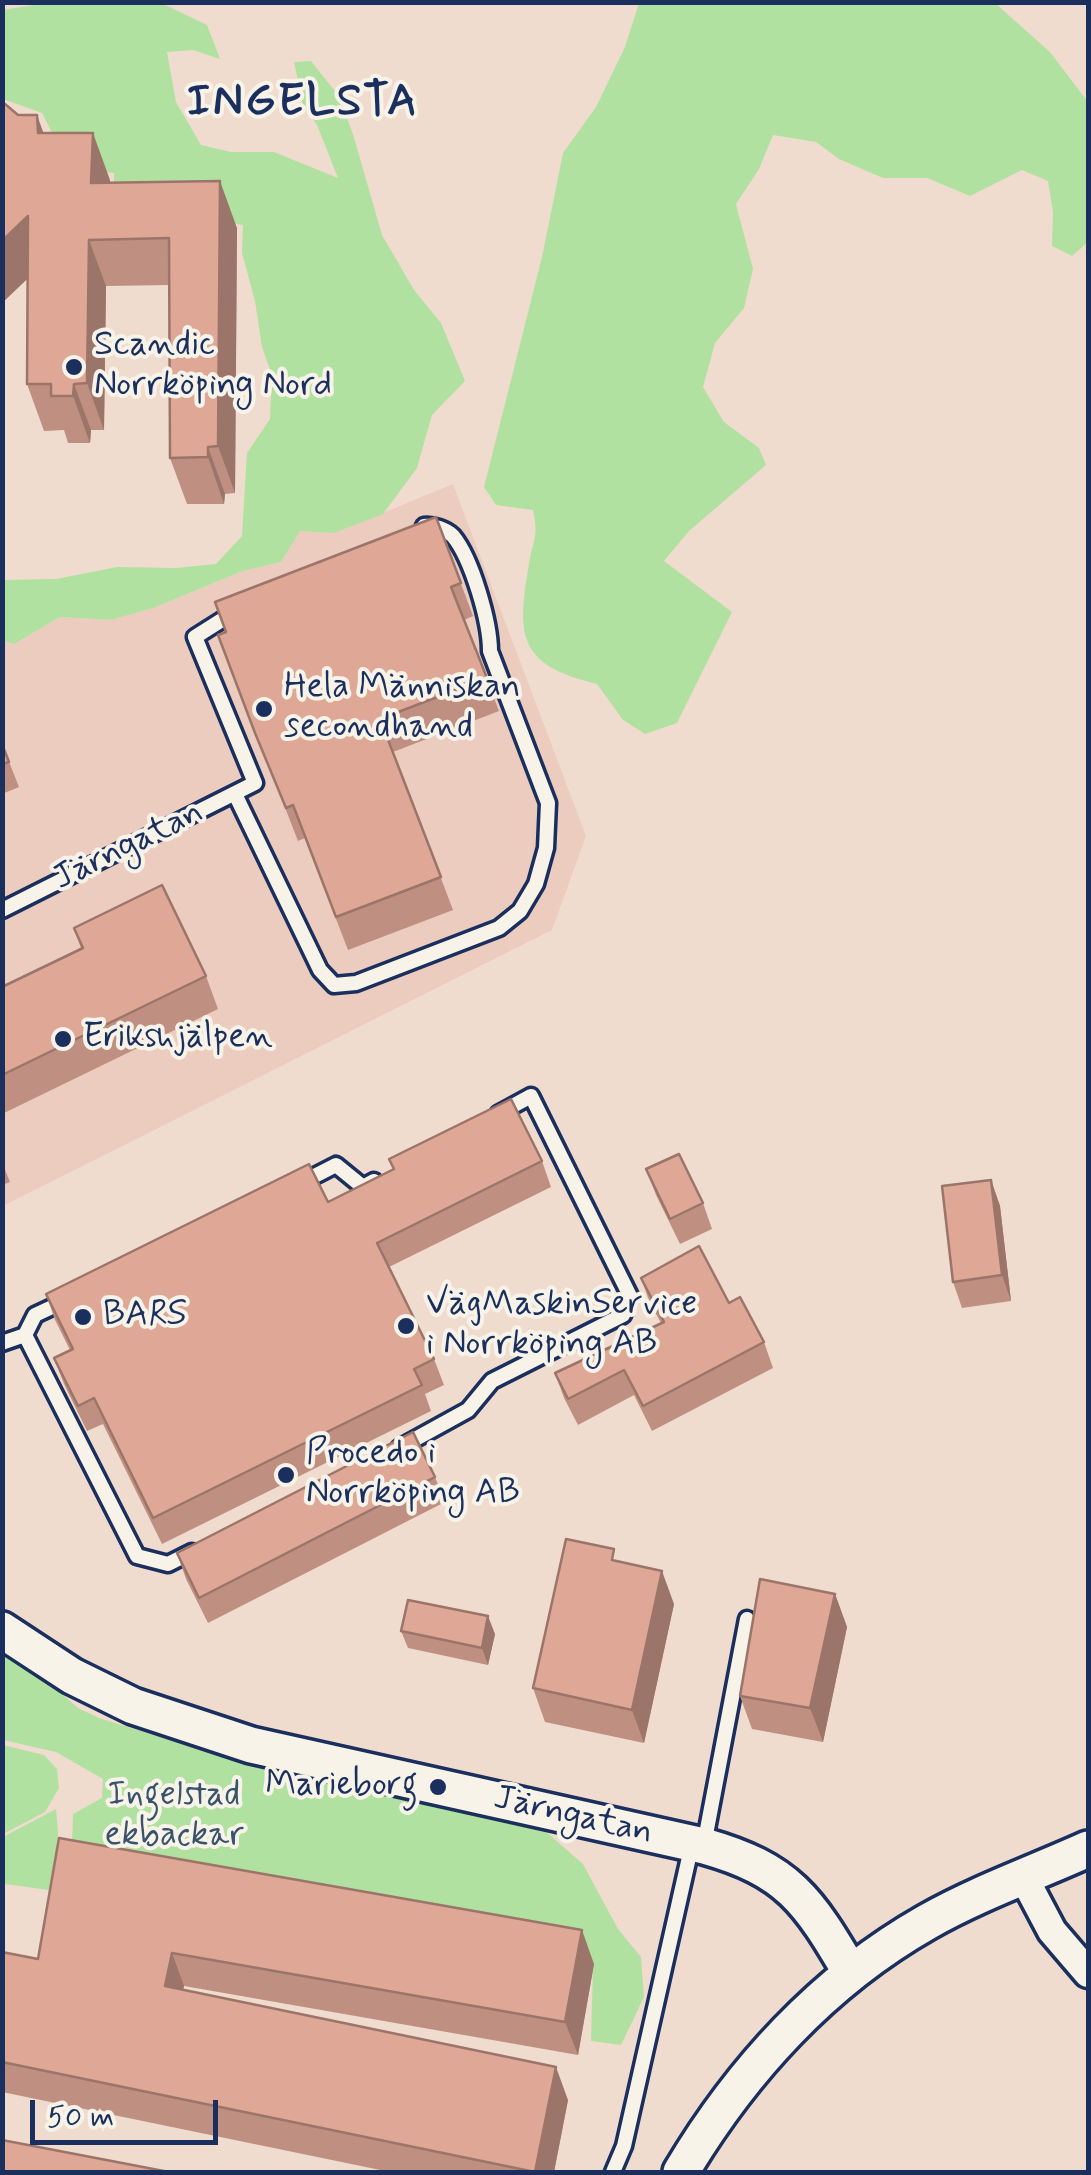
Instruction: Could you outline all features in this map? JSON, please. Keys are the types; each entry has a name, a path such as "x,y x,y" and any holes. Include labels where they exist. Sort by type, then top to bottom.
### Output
{"street":[{"name":"Järngatan","path":"2,1630 72,1676 133,1706 251,1745 744,1858 783,1881 805,1901 851,1974"},
{"path":"681,2172 762,2058 851,1974 927,1922 1088,1849"},
{"path":"1024,1878 1052,1931 1088,1973"}],"lane":[{"path":"235,794 320,970 334,985 356,983 499,928 520,911 536,884 546,848 548,803 490,651 490,630 464,555 451,533 430,524 410,529"},
{"name":"Järngatan","path":"2,910 254,783 195,637 250,603"},
{"path":"392,1452 468,1410 492,1381 623,1314 630,1296 532,1096 481,1123"},
{"path":"282,1192 336,1166 363,1187 380,1178"},
{"path":"2,1343 25,1336 35,1316 70,1298"},
{"path":"25,1336 137,1556 168,1564 203,1546"},
{"path":"612,2172 624,2146 698,1845 748,1619"}],"shaded area":[{"path":"453,484 586,836 552,930 3,1206 2,641 14,644 60,617 111,620 153,608 243,571 281,562 300,530 334,533"}],"green space":[{"path":"47,3 161,3 207,25 220,59 193,50 167,52 176,102 201,145 231,152 274,152 338,178 317,125 303,105 294,62 311,61 338,95 382,235 414,290 441,323 465,381 432,415 417,468 383,514 334,533 300,531 281,562 243,571 153,608 111,620 60,617 14,644 3,641 3,580 56,579 117,567 216,564 242,536 247,453 270,419 272,375 262,347 242,253 243,225 114,222 114,173 88,170 54,137 42,113 3,99 2,10"},
{"path":"639,3 995,3 1050,52 1088,102 1088,242 1072,256 1052,246 1053,212 1048,181 1022,170 970,196 927,178 883,178 839,159 816,142 773,135 759,169 736,204 753,269 744,308 715,343 703,387 724,422 759,448 766,465 689,531 664,561 732,612 677,723 645,734 623,720 597,684 552,668 529,645 523,611 535,533 533,510 496,505 484,487 542,257 563,153 596,107 625,47"},
{"name":"Ingelstad ekbackar","path":"3,1642 78,1708 99,1718 234,1760 544,1830 583,1864 618,1929 641,1957 644,1997 621,2045 591,2041 593,1964 71,1872 73,1814 102,1798 103,1779 56,1752 3,1740"},
{"path":"3,1745 44,1755 57,1769 59,1788 45,1812 3,1834"},
{"name":"Ingelstad ekbackar","path":"56,1809 63,1892 5,1884 3,1889 3,1837"}],"building":[{"path":"2,104 18,115 37,115 38,133 93,133 91,183 220,181 218,446 208,447 208,457 170,458 169,238 89,240 87,383 74,384 73,396 51,396 51,384 27,384 28,216 2,241"},
{"path":"436,517 461,583 451,587 487,678 380,719 441,877 336,917 293,805 286,808 255,733 218,635 226,632 215,602"},
{"path":"2,744 9,762 2,764"},
{"path":"162,885 206,976 2,1075 2,987 83,948 74,928"},
{"path":"511,1099 542,1161 377,1243 434,1359 414,1369 422,1385 153,1518 94,1398 78,1406 54,1358 73,1349 46,1294 309,1164 328,1202 394,1169 389,1159"},
{"path":"679,1154 703,1203 670,1219 646,1169"},
{"path":"991,1180 1002,1275 953,1282 942,1186"},
{"path":"699,1246 729,1303 740,1297 764,1342 643,1406 624,1370 568,1399 555,1373 664,1322 641,1278"},
{"path":"413,1432 435,1477 199,1598 177,1553"},
{"path":"566,1539 614,1549 612,1560 662,1571 632,1710 533,1688"},
{"path":"760,1579 835,1594 810,1708 740,1696"},
{"path":"408,1600 488,1616 482,1648 401,1631"},
{"path":"59,1838 582,1930 565,2022 172,1953 165,1986 556,2067 535,2172 2,2062 2,1952 38,1959"},
{"path":"2,2140 169,2172 2,2172"}],"place":[{"name":"Scandic Norrköping Nord","path":"74,367"},
{"name":"Hela Människan secondhand","path":"264,709"},
{"name":"Erikshjälpen","path":"63,1039"},
{"name":"BARS","path":"83,1317"},
{"name":"VägMaskinService i Norrköping AB","path":"406,1326"},
{"name":"Procedo i Norrköping AB","path":"286,1475"},
{"name":"Marieborg","path":"438,1787"}],"district":[{"name":"INGELSTA","path":"303,105"}]}
